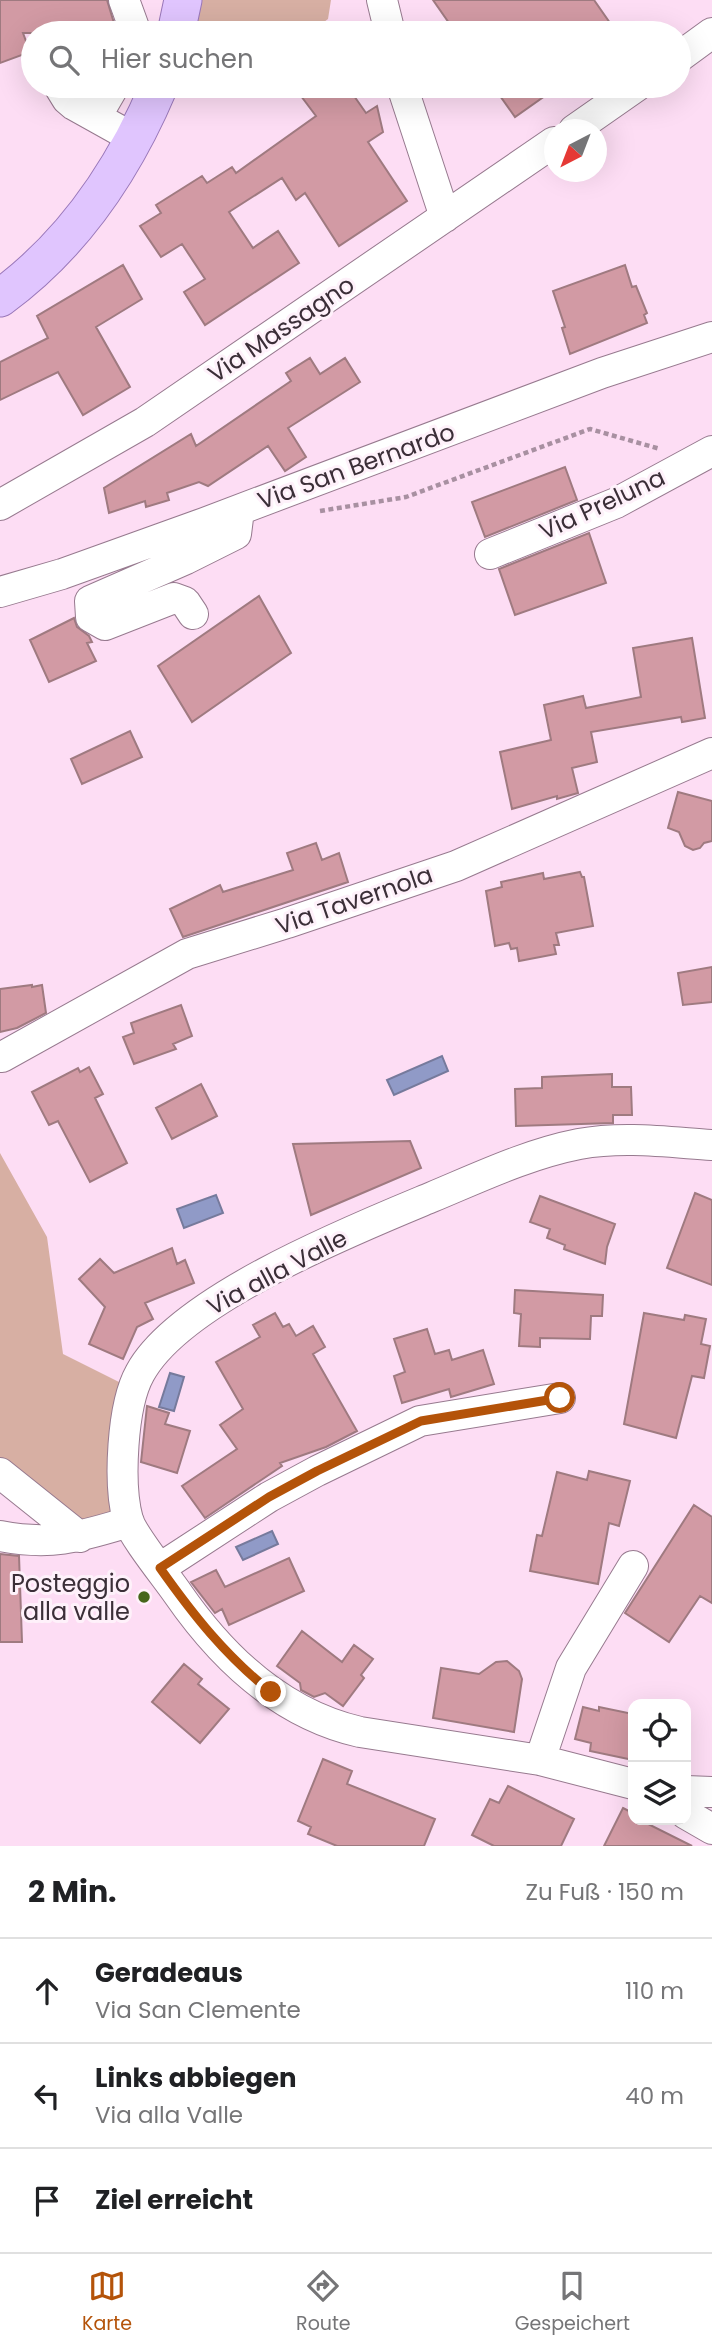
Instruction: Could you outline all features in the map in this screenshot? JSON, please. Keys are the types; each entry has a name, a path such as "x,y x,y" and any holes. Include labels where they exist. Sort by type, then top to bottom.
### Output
{"main road":[{"path":"179,21 183,0"},
{"path":"0,298 28,276 74,229 113,178 154,98"}],"street":[{"path":"124,0 132,21"},
{"path":"382,0 387,21"},
{"path":"691,48 712,33"},
{"path":"66,98 135,139"},
{"path":"96,117 107,98"},
{"path":"406,98 445,217"},
{"path":"590,119 620,98"},
{"name":"Via Massagno","path":"0,505 145,422 544,150"},
{"name":"Via San Bernardo","path":"0,592 62,574 602,373 712,337"},
{"name":"Via Preluna","path":"490,554 616,503 704,455"},
{"path":"193,614 184,602 174,598 105,625 91,617 90,601 236,534 239,510"},
{"name":"Via Tavernola","path":"2,1057 187,954 456,866 712,753"},
{"name":"Via alla Valle","path":"628,1783 540,1760 359,1732 313,1718 271,1692 226,1654 188,1609 129,1522 122,1453 133,1389 141,1371 163,1342 228,1295 257,1278 370,1223 542,1153 604,1140 635,1139 712,1145"},
{"path":"160,1568 269,1497 421,1421 560,1398"},
{"path":"0,1473 80,1537"},
{"path":"0,1536 26,1541 51,1541 80,1537 129,1522"},
{"path":"540,1760 571,1668 633,1566"},
{"path":"691,1791 712,1791"},
{"path":"691,1817 712,1829"}],"path":[{"path":"318,512 406,498 590,429 704,455"}],"shaded area":[{"path":"183,0 331,0 325,21 179,21"},
{"path":"0,1153 47,1237 63,1354 133,1389 129,1522 80,1537 0,1473"}],"water":[{"path":"442,1056 448,1071 394,1095 387,1080"},
{"path":"216,1195 223,1213 184,1228 177,1209"},
{"path":"170,1373 184,1377 174,1411 159,1407"},
{"path":"272,1531 278,1544 243,1560 236,1547"}],"building":[{"path":"0,0 107,0 113,21 21,21 21,55 0,63"},
{"path":"433,0 594,0 609,21 448,21"},
{"path":"302,98 355,98 366,113 377,106 383,132 368,142 407,201 339,246 305,193 296,200 282,178 229,212 253,248 278,231 299,263 205,325 184,292 205,279 182,244 161,257 140,226 161,213 156,205 202,176 207,183 232,167 236,173 316,116"},
{"path":"502,98 542,98 515,117"},
{"path":"123,265 142,299 96,327 130,387 83,415 58,372 0,400 0,362 48,338 37,316"},
{"path":"625,265 632,287 636,286 647,313 644,315 647,323 570,354 562,328 565,327 553,291"},
{"path":"310,358 320,374 345,358 360,382 288,428 306,457 285,471 268,446 208,486 199,482 167,493 169,500 146,507 145,501 109,513 104,488 191,434 196,446 291,381 286,373"},
{"path":"565,467 577,500 485,537 472,502"},
{"path":"589,533 606,583 515,615 499,569"},
{"path":"259,596 291,653 192,722 158,666"},
{"path":"74,618 77,627 89,636 92,642 87,643 96,661 49,682 30,640"},
{"path":"692,638 705,718 682,722 681,717 591,732 597,762 572,768 578,793 512,809 500,752 551,740 544,705 583,696 586,708 641,697 633,648"},
{"path":"130,731 142,757 82,784 71,759"},
{"path":"678,792 712,801 712,841 704,843 700,848 693,850 685,846 679,832 668,828"},
{"path":"316,843 322,860 339,853 348,882 183,937 170,909 220,885 223,892 293,870 287,853"},
{"path":"580,872 584,877 593,926 556,933 559,945 554,945 556,954 519,961 517,948 511,949 509,943 495,946 486,891 502,887 501,882 543,873 544,879"},
{"path":"712,967 712,1002 683,1005 678,973"},
{"path":"42,985 46,1013 17,1028 0,1032 0,989"},
{"path":"181,1005 192,1036 173,1044 176,1049 134,1064 123,1037 134,1033 131,1023"},
{"path":"89,1067 103,1094 95,1098 127,1163 90,1182 58,1121 49,1125 32,1092 78,1068 80,1072"},
{"path":"612,1074 612,1087 631,1087 632,1115 613,1115 613,1123 516,1126 515,1089 542,1088 542,1077"},
{"path":"201,1084 217,1116 172,1139 156,1108"},
{"path":"410,1141 421,1168 311,1215 293,1144"},
{"path":"695,1193 712,1200 712,1285 667,1268"},
{"path":"540,1196 615,1224 607,1247 605,1264 564,1249 565,1245 547,1238 550,1229 530,1222"},
{"path":"172,1248 177,1264 185,1260 194,1283 145,1303 153,1319 137,1327 123,1359 89,1344 105,1307 79,1279 100,1259 114,1273"},
{"path":"515,1290 603,1295 602,1316 591,1316 590,1339 540,1338 540,1347 519,1346 521,1314 514,1313"},
{"path":"275,1313 283,1327 289,1324 296,1336 313,1326 325,1347 313,1354 357,1431 326,1447 280,1463 282,1466 205,1518 182,1486 237,1449 220,1425 243,1409 216,1362 260,1337 253,1325"},
{"path":"644,1313 684,1320 685,1315 706,1319 701,1344 710,1346 704,1378 692,1376 676,1438 624,1424"},
{"path":"427,1329 435,1354 449,1350 452,1360 483,1350 494,1384 451,1397 449,1389 402,1403 394,1376 405,1372 394,1339"},
{"path":"147,1406 169,1413 165,1424 190,1431 177,1473 141,1462"},
{"path":"589,1471 630,1481 619,1526 609,1523 598,1584 530,1571 537,1535 542,1536 557,1472 587,1480"},
{"path":"694,1505 712,1517 712,1603 700,1596 669,1642 625,1613"},
{"path":"0,1554 19,1556 22,1642 0,1642"},
{"path":"289,1558 304,1591 229,1625 222,1609 215,1613 191,1582 216,1570 225,1587"},
{"path":"302,1631 342,1662 354,1645 373,1659 361,1675 364,1678 343,1706 325,1693 314,1697 301,1690 300,1683 277,1666"},
{"path":"507,1661 519,1671 522,1679 514,1732 433,1718 441,1668 479,1674 496,1662"},
{"path":"184,1664 202,1679 198,1684 229,1709 200,1743 152,1702"},
{"path":"583,1707 599,1711 599,1707 628,1713 628,1759 590,1751 591,1743 575,1739"},
{"path":"323,1759 352,1771 347,1784 435,1819 424,1846 337,1846 308,1834 311,1827 298,1821"},
{"path":"508,1786 574,1819 561,1846 494,1846 472,1835 490,1799 499,1803"},
{"path":"623,1808 628,1810 628,1825 650,1825 692,1846 604,1846"}],"place":[{"name":"Posteggio alla valle","path":"144,1597"}],"route":[{"path":"271,1692 226,1654 188,1609 160,1568 269,1497 421,1421 560,1398"}]}
